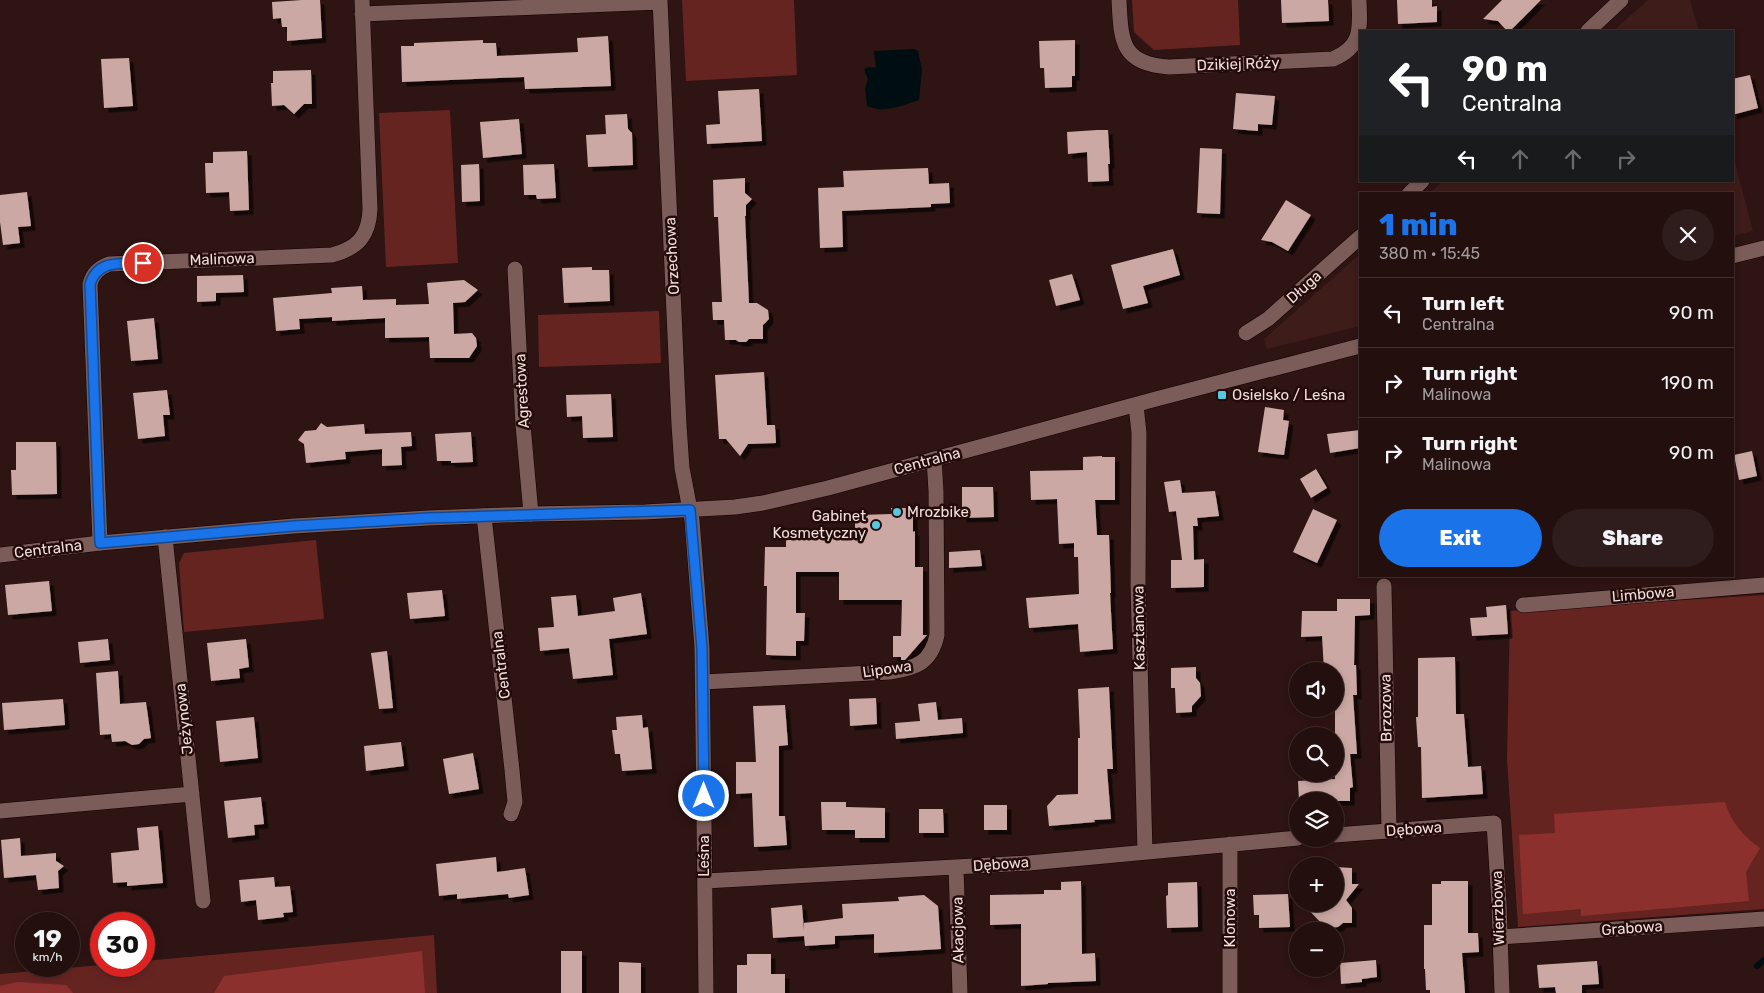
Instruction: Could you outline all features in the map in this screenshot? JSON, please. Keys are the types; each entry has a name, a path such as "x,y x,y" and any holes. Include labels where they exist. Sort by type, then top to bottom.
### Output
{"street":[{"name":"Dzikiej Róży","path":"1119,0 1124,45 1129,53 1154,66 1169,67 1333,59 1349,50 1355,43 1359,33"},
{"name":"Dzikiej Róży","path":"1359,0 1360,30"},
{"path":"1589,30 1622,0"},
{"name":"Malinowa","path":"100,543 90,293 93,274 100,268 110,264 332,255 346,251 357,244 365,234 370,209 362,7 660,1"},
{"name":"Orzechowa","path":"660,1 682,468 690,510"},
{"path":"1410,192 1421,182"},
{"name":"Długa","path":"1246,333 1268,319 1359,238"},
{"path":"1734,256 1764,248"},
{"name":"Agrestowa","path":"515,269 523,425 531,514"},
{"name":"Centralna","path":"0,555 100,543 303,526 428,518 690,510 763,503 835,487 1359,346"},
{"name":"Kasztanowa","path":"1136,405 1140,433 1138,584 1145,852"},
{"name":"Lipowa","path":"703,682 890,672 908,669 920,664 929,656 935,646 937,635 934,459"},
{"name":"Leśna","path":"690,510 700,616 703,682 706,993"},
{"name":"Centralna","path":"484,516 515,802 511,814"},
{"name":"Jeżynowa","path":"166,537 202,902"},
{"name":"Limbowa","path":"1523,605 1764,584"},
{"name":"Brzozowa","path":"1384,586 1389,831"},
{"path":"0,812 192,794"},
{"name":"Dębowa","path":"1344,834 1494,823"},
{"name":"Wierzbowa","path":"1494,823 1502,993"},
{"name":"Dębowa","path":"705,881 1029,863 1289,839"},
{"name":"Klonowa","path":"1230,844 1230,993"},
{"name":"Akacjowa","path":"956,867 960,993"},
{"name":"Grabowa","path":"1500,937 1764,919"}],"shaded area":[{"path":"682,0 794,0 797,75 686,81"},
{"path":"1132,0 1238,0 1240,45 1154,50 1134,32"},
{"path":"1648,0 1690,0 1699,30 1614,30"},
{"path":"914,49 918,51 922,70 919,100 887,109 867,106 865,89 868,79 864,69 869,67 876,68 874,51"},
{"path":"450,110 458,263 386,267 379,113"},
{"path":"1734,159 1753,231 1734,236 1734,192 1431,192 1442,182 1734,182"},
{"path":"1359,255 1359,326 1267,349 1264,339"},
{"path":"659,311 661,363 539,367 538,315"},
{"path":"316,540 324,619 184,632 179,563 184,553"},
{"path":"1764,595 1764,909 1518,927 1507,759 1510,611"},
{"path":"1725,802 1739,828 1760,848 1746,872 1749,901 1581,916 1581,909 1523,914 1519,835 1555,833 1554,814"},
{"path":"434,935 437,993 0,993 0,974 15,973 15,977 80,977 80,967 90,966 90,977 155,977 155,960"},
{"path":"422,951 425,993 214,993 224,976"},
{"path":"17,982 66,985 73,993 0,993 0,986"}],"building":[{"path":"320,0 322,38 287,41 287,27 282,27 281,18 273,19 272,2"},
{"path":"1281,0 1328,0 1329,21 1282,23"},
{"path":"1397,0 1432,0 1432,7 1437,6 1437,22 1398,24"},
{"path":"1502,0 1541,0 1511,30 1506,30 1498,21 1483,19"},
{"path":"608,36 611,86 525,89 524,77 402,82 401,46 414,46 414,43 483,40 483,43 496,43 497,56 578,52 577,38"},
{"path":"1075,40 1075,76 1072,76 1072,87 1045,88 1044,68 1040,68 1039,41"},
{"path":"129,58 133,106 104,108 101,59"},
{"path":"311,70 312,104 304,104 294,114 284,105 272,106 271,83 273,83 273,71"},
{"path":"1750,75 1758,108 1734,114 1734,79"},
{"path":"759,89 762,141 707,144 706,125 720,124 718,91"},
{"path":"1236,93 1275,96 1272,125 1258,124 1258,131 1233,129"},
{"path":"627,114 628,129 632,133 633,165 588,167 586,135 606,134 605,115"},
{"path":"519,119 522,154 483,158 480,122"},
{"path":"1108,130 1109,181 1088,182 1087,152 1068,154 1067,132"},
{"path":"1200,148 1222,149 1220,214 1197,213"},
{"path":"247,151 249,210 230,211 229,192 206,193 205,163 213,163 213,152"},
{"path":"479,164 480,201 462,202 461,165"},
{"path":"554,164 556,198 537,199 536,195 524,195 523,165"},
{"path":"928,168 929,184 949,183 950,203 931,204 931,207 842,211 843,247 820,248 818,188 844,187 843,171"},
{"path":"745,178 745,193 752,199 746,205 745,216 749,303 757,303 768,310 769,319 763,325 763,339 749,339 746,342 739,342 736,340 725,340 724,320 713,320 712,302 722,302 718,217 714,217 713,180"},
{"path":"27,192 31,226 18,227 20,243 3,245 0,222 0,195"},
{"path":"1286,200 1311,215 1288,251 1272,242 1261,240"},
{"path":"1173,249 1180,275 1143,286 1148,303 1123,309 1111,265"},
{"path":"592,267 592,270 609,270 610,301 564,303 562,268"},
{"path":"1072,274 1080,300 1056,306 1049,280"},
{"path":"243,275 244,292 216,293 216,301 197,302 197,276"},
{"path":"464,280 478,290 465,302 453,303 454,334 472,333 476,338 477,346 469,358 430,358 429,337 385,338 385,318 332,321 332,317 299,319 300,329 276,331 273,298 332,293 331,288 362,286 363,300 396,299 396,305 429,304 427,283"},
{"path":"154,318 158,359 131,361 127,321"},
{"path":"764,372 767,425 775,425 776,443 748,444 740,456 726,439 719,439 715,375"},
{"path":"167,390 170,415 163,415 165,436 138,439 133,393"},
{"path":"611,394 613,437 583,438 582,416 567,417 566,395"},
{"path":"1265,407 1284,410 1283,420 1289,421 1284,455 1258,452"},
{"path":"321,423 327,427 364,424 365,434 411,432 412,446 401,447 402,465 382,466 382,449 345,452 346,459 306,463 304,444 298,440 305,431 316,430"},
{"path":"1359,430 1359,448 1330,453 1327,434"},
{"path":"471,432 473,462 451,463 451,461 437,461 435,434"},
{"path":"16,442 56,442 57,494 12,495 11,470 16,470"},
{"path":"1752,451 1757,476 1739,480 1734,455"},
{"path":"1083,457 1115,457 1115,500 1095,500 1097,535 1109,535 1113,649 1080,652 1078,624 1029,628 1026,598 1079,594 1078,557 1074,557 1074,543 1059,544 1057,499 1031,500 1030,471 1083,470"},
{"path":"1316,469 1327,488 1311,498 1300,479"},
{"path":"1180,480 1182,493 1215,491 1219,516 1197,518 1198,526 1193,526 1194,560 1204,559 1204,587 1171,588 1171,560 1182,560 1176,511 1169,512 1164,482"},
{"path":"962,487 993,487 994,517 962,518"},
{"path":"891,508 913,508 915,567 923,567 923,635 927,635 905,660 901,660 901,657 893,657 893,636 901,636 902,600 839,600 839,572 796,572 796,613 805,613 804,641 796,641 796,656 766,655 767,586 764,586 765,547 786,547 786,540 796,540 796,534 855,534 855,519 860,519 860,515 891,514"},
{"path":"1313,509 1337,520 1317,563 1293,552"},
{"path":"980,550 982,566 949,568 949,552"},
{"path":"49,581 52,611 8,615 5,585"},
{"path":"442,590 445,616 410,619 407,593"},
{"path":"641,593 647,634 609,639 613,675 573,679 569,648 540,651 538,628 554,627 551,597 576,595 578,616 615,611 613,598"},
{"path":"1337,599 1370,599 1370,615 1355,616 1354,665 1356,665 1357,695 1353,695 1357,754 1350,754 1353,787 1350,788 1350,801 1344,801 1344,792 1299,792 1298,782 1344,782 1344,727 1335,727 1335,717 1344,717 1344,662 1323,662 1322,636 1301,637 1302,611 1337,611"},
{"path":"1506,605 1508,634 1472,636 1470,618 1487,617 1486,607"},
{"path":"108,639 110,660 80,663 78,642"},
{"path":"246,639 249,667 239,669 240,678 211,681 207,643"},
{"path":"387,651 393,708 379,709 371,653"},
{"path":"1455,657 1456,714 1464,714 1468,767 1481,766 1483,794 1422,798 1421,747 1418,747 1416,717 1418,717 1418,658"},
{"path":"1196,667 1196,678 1200,683 1201,696 1192,706 1192,712 1176,713 1175,688 1171,688 1171,668"},
{"path":"118,671 120,704 146,702 151,738 144,739 139,744 132,745 125,741 112,742 111,734 100,735 96,673"},
{"path":"1109,687 1113,769 1107,769 1111,819 1049,826 1047,806 1057,795 1078,794 1078,738 1080,738 1078,689"},
{"path":"876,698 877,724 850,726 849,699"},
{"path":"63,699 65,725 4,730 2,703"},
{"path":"936,702 938,720 962,718 963,733 896,739 895,723 920,721 918,704"},
{"path":"785,705 788,745 779,746 779,816 785,816 787,845 754,847 752,793 736,794 736,762 756,762 753,706"},
{"path":"642,715 643,728 648,727 652,769 622,771 620,754 615,754 612,730 617,730 616,717"},
{"path":"254,717 258,758 220,762 216,721"},
{"path":"401,742 404,766 366,771 364,746"},
{"path":"473,753 479,789 449,794 443,759"},
{"path":"261,797 264,824 254,825 255,835 228,838 224,801"},
{"path":"821,802 846,802 846,807 885,808 885,838 855,838 855,830 822,830"},
{"path":"984,805 1007,805 1007,830 984,830"},
{"path":"919,809 943,809 944,833 919,833"},
{"path":"158,826 163,883 127,886 127,882 113,883 111,853 139,850 137,828"},
{"path":"20,838 21,856 56,853 56,861 64,866 58,871 59,888 38,890 36,875 4,878 1,840"},
{"path":"496,857 497,872 525,868 529,895 509,898 508,894 457,899 457,894 439,896 436,864"},
{"path":"1344,868 1352,868 1352,884 1359,884 1346,900 1352,908 1352,923 1320,922 1311,912 1344,912"},
{"path":"274,877 275,887 290,886 293,912 283,913 284,917 258,920 256,900 241,902 239,880"},
{"path":"1081,881 1082,954 1095,953 1096,981 1021,986 1021,924 990,925 990,895 1044,894 1044,890 1061,890 1061,882"},
{"path":"1441,881 1468,881 1468,933 1478,933 1479,952 1462,953 1465,993 1430,993 1430,990 1426,990 1424,925 1432,925 1432,884 1441,884"},
{"path":"1197,882 1198,927 1167,928 1166,896 1168,895 1168,883"},
{"path":"1288,894 1289,927 1259,928 1259,915 1254,915 1253,895"},
{"path":"924,895 938,906 941,949 874,953 874,934 835,936 835,944 805,946 804,936 773,938 771,908 802,905 804,931 804,923 843,918 842,904 899,901 898,897"},
{"path":"561,951 582,951 582,993 561,993"},
{"path":"747,954 771,954 771,974 785,974 785,993 737,993 737,965 747,965"},
{"path":"1376,960 1377,977 1362,979 1362,982 1341,984 1341,977 1344,977 1344,963"},
{"path":"1597,961 1599,984 1582,985 1582,993 1556,993 1555,987 1539,988 1537,965"},
{"path":"619,962 641,963 641,993 619,993"}],"waterway":[{"path":"1757,966 1764,960"}],"place":[{"name":"Osielsko / Leśna","path":"1222,395"},
{"name":"Mrozbike","path":"897,512"},
{"name":"Gabinet Kosmetyczny","path":"876,525"}],"route":[{"path":"143,263 110,264 100,268 93,274 90,284 100,543 294,526 428,518 690,510 697,572 702,648 704,796"}]}
